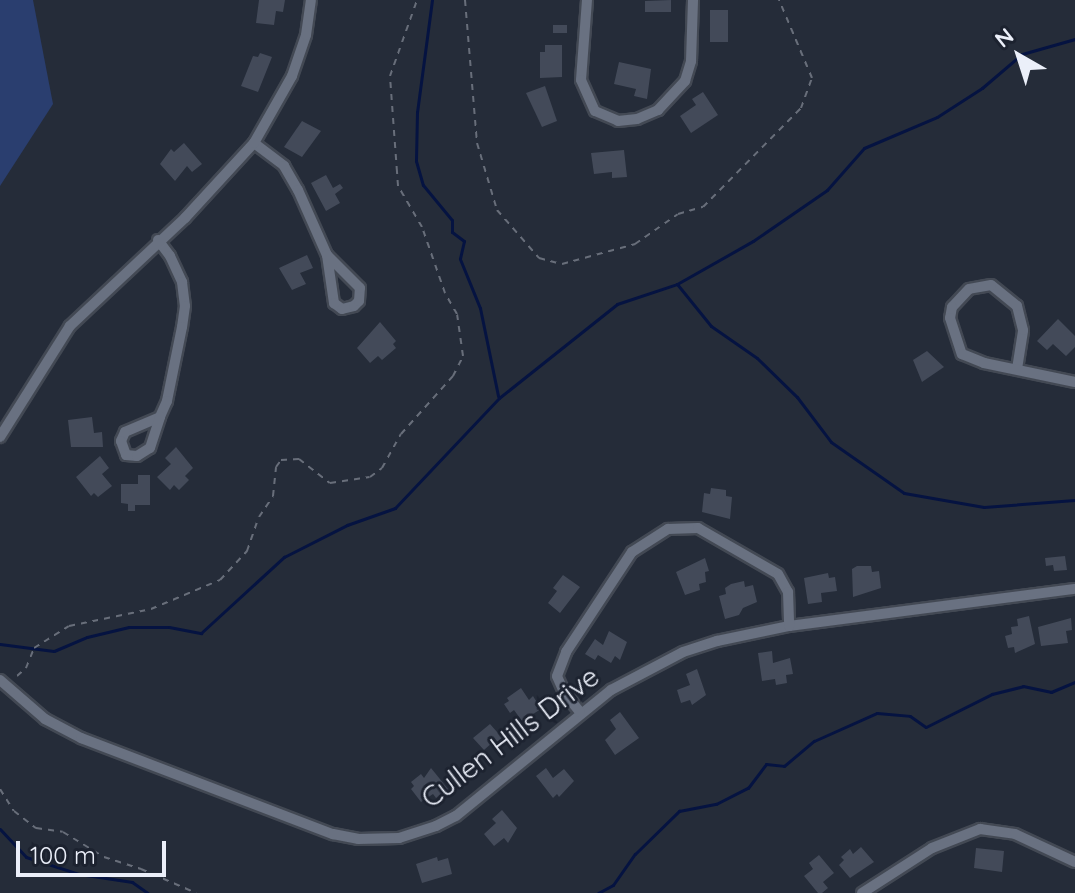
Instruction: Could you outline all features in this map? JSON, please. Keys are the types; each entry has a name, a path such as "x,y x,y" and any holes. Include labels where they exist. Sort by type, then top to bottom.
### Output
{"street":[{"path":"0,437 70,326 209,194 254,143 292,76 306,35 311,0"},
{"path":"587,0 581,80 595,111 618,121 637,119 658,110 685,81 691,61 693,0"},
{"path":"254,143 284,166 327,255 334,303 342,309 354,306 361,295 360,288 327,255"},
{"path":"158,240 178,269 185,306 167,401 160,417"},
{"path":"1017,369 1023,330 1017,306 991,285 969,289 952,307 950,318 962,354 984,363 1075,382"},
{"path":"580,712 564,692 557,676 566,652 632,552 668,529 698,528 778,574 788,592 789,626"},
{"name":"Cullen Hills Drive","path":"0,680 45,719 81,738 311,827 358,839 399,838 456,816 580,712 650,666 683,652 717,641 789,626 1075,589"},
{"path":"862,893 932,848 980,829 1015,834 1075,862"}],"path":[{"path":"17,676 26,668 34,648 69,626 151,609 220,580 247,551 259,517 273,496 276,467 281,460 299,459 330,483 370,477 382,468 401,434 453,376 463,356 457,314 445,293 422,227 398,186 390,76 417,0"},
{"path":"465,0 477,143 497,210 539,258 562,264 635,244 678,214 703,207 801,108 812,78 779,0"},
{"path":"0,789 14,811 36,828 63,832 104,857 196,893"}],"shaded area":[{"path":"0,0 33,0 53,104 0,186"}],"building":[{"path":"259,0 285,0 283,12 276,11 274,25 256,23"},
{"path":"671,0 671,12 645,12 645,1"},
{"path":"710,10 728,10 728,42 710,42"},
{"path":"553,25 567,25 567,33 553,33"},
{"path":"545,45 562,45 562,77 540,78 540,52 545,52"},
{"path":"260,53 272,57 258,92 241,86 253,56 258,57"},
{"path":"619,62 651,69 647,99 634,96 636,89 614,84"},
{"path":"545,86 557,121 542,127 526,93"},
{"path":"703,92 718,115 691,133 680,116 696,105 692,99"},
{"path":"302,121 321,131 302,157 284,147"},
{"path":"184,143 202,164 192,172 187,166 175,181 160,164 171,149 174,152"},
{"path":"624,150 627,177 612,178 612,172 594,174 591,153"},
{"path":"326,175 333,188 340,184 343,188 335,194 340,203 326,211 311,183"},
{"path":"307,255 313,268 300,273 306,284 292,290 279,268"},
{"path":"1058,319 1075,336 1075,347 1066,356 1053,344 1047,350 1037,341"},
{"path":"380,322 396,341 393,344 396,348 382,360 378,356 370,363 357,348"},
{"path":"927,351 944,367 922,382 913,360"},
{"path":"92,417 94,433 102,432 103,447 71,447 68,420"},
{"path":"176,447 193,468 185,476 189,480 179,490 174,485 170,490 157,477 171,464 165,458"},
{"path":"100,456 109,468 102,474 112,486 98,497 94,493 91,496 76,477"},
{"path":"138,475 150,475 150,505 135,505 135,511 128,511 128,504 121,503 121,484 138,484"},
{"path":"711,488 726,490 726,496 732,497 730,519 702,512 704,493 710,494"},
{"path":"1065,556 1067,570 1054,571 1053,565 1046,566 1045,558"},
{"path":"705,558 709,571 705,572 706,582 699,584 700,590 685,595 676,572"},
{"path":"871,566 872,572 879,571 881,588 853,597 852,569"},
{"path":"828,573 829,578 835,577 837,591 821,593 822,602 808,604 804,578"},
{"path":"563,575 580,587 560,613 548,603 557,591 553,588"},
{"path":"744,581 745,587 753,585 757,602 743,608 739,615 725,619 719,596 726,594 725,588 731,584"},
{"path":"1029,616 1035,644 1015,653 1014,647 1008,648 1005,636 1012,634 1011,627 1018,626 1017,619"},
{"path":"1071,618 1072,630 1066,631 1068,643 1041,646 1038,627"},
{"path":"609,631 627,642 620,660 615,656 611,663 598,655 595,660 585,654 595,639 603,645"},
{"path":"772,651 773,663 790,658 793,674 786,675 787,683 776,685 775,679 762,681 758,653"},
{"path":"697,669 706,695 692,705 690,700 681,703 677,690 690,685 686,674"},
{"path":"521,688 529,700 533,696 541,709 522,721 514,710 510,713 504,704"},
{"path":"620,712 639,738 615,755 605,740 616,729 610,720"},
{"path":"490,724 505,741 497,747 493,742 484,750 473,738"},
{"path":"431,768 448,789 436,798 433,794 421,802 411,789 414,786 411,782 421,774 424,778"},
{"path":"546,768 553,778 564,769 574,781 559,797 557,794 553,798 536,776"},
{"path":"502,810 517,828 508,843 504,838 494,846 484,834 496,823 492,819"},
{"path":"861,847 874,862 850,878 839,865 844,860 841,857 850,849 853,854"},
{"path":"976,848 1004,851 1002,872 974,868"},
{"path":"819,855 834,873 823,882 828,888 822,893 818,893 804,876 813,869 809,863"},
{"path":"437,857 438,861 448,858 452,874 422,883 416,864"}],"waterway":[{"path":"432,0 417,112 416,161 423,185 452,220 452,232 464,241 460,259 480,308 498,396"},
{"path":"0,644 54,651 87,637 129,627 169,627 201,633 284,557 347,525 395,508 499,398 617,304 677,284 753,241 827,190 864,148 937,117 982,88 1022,54 1075,39"},
{"path":"677,284 711,326 757,358 797,397 831,442 904,493 984,507 1075,500"},
{"path":"598,893 613,885 635,854 679,811 716,804 748,788 766,764 784,766 814,741 877,713 910,716 926,727 992,694 1023,686 1051,692 1075,682"},
{"path":"0,829 26,857 79,874 132,882 148,893"}]}
